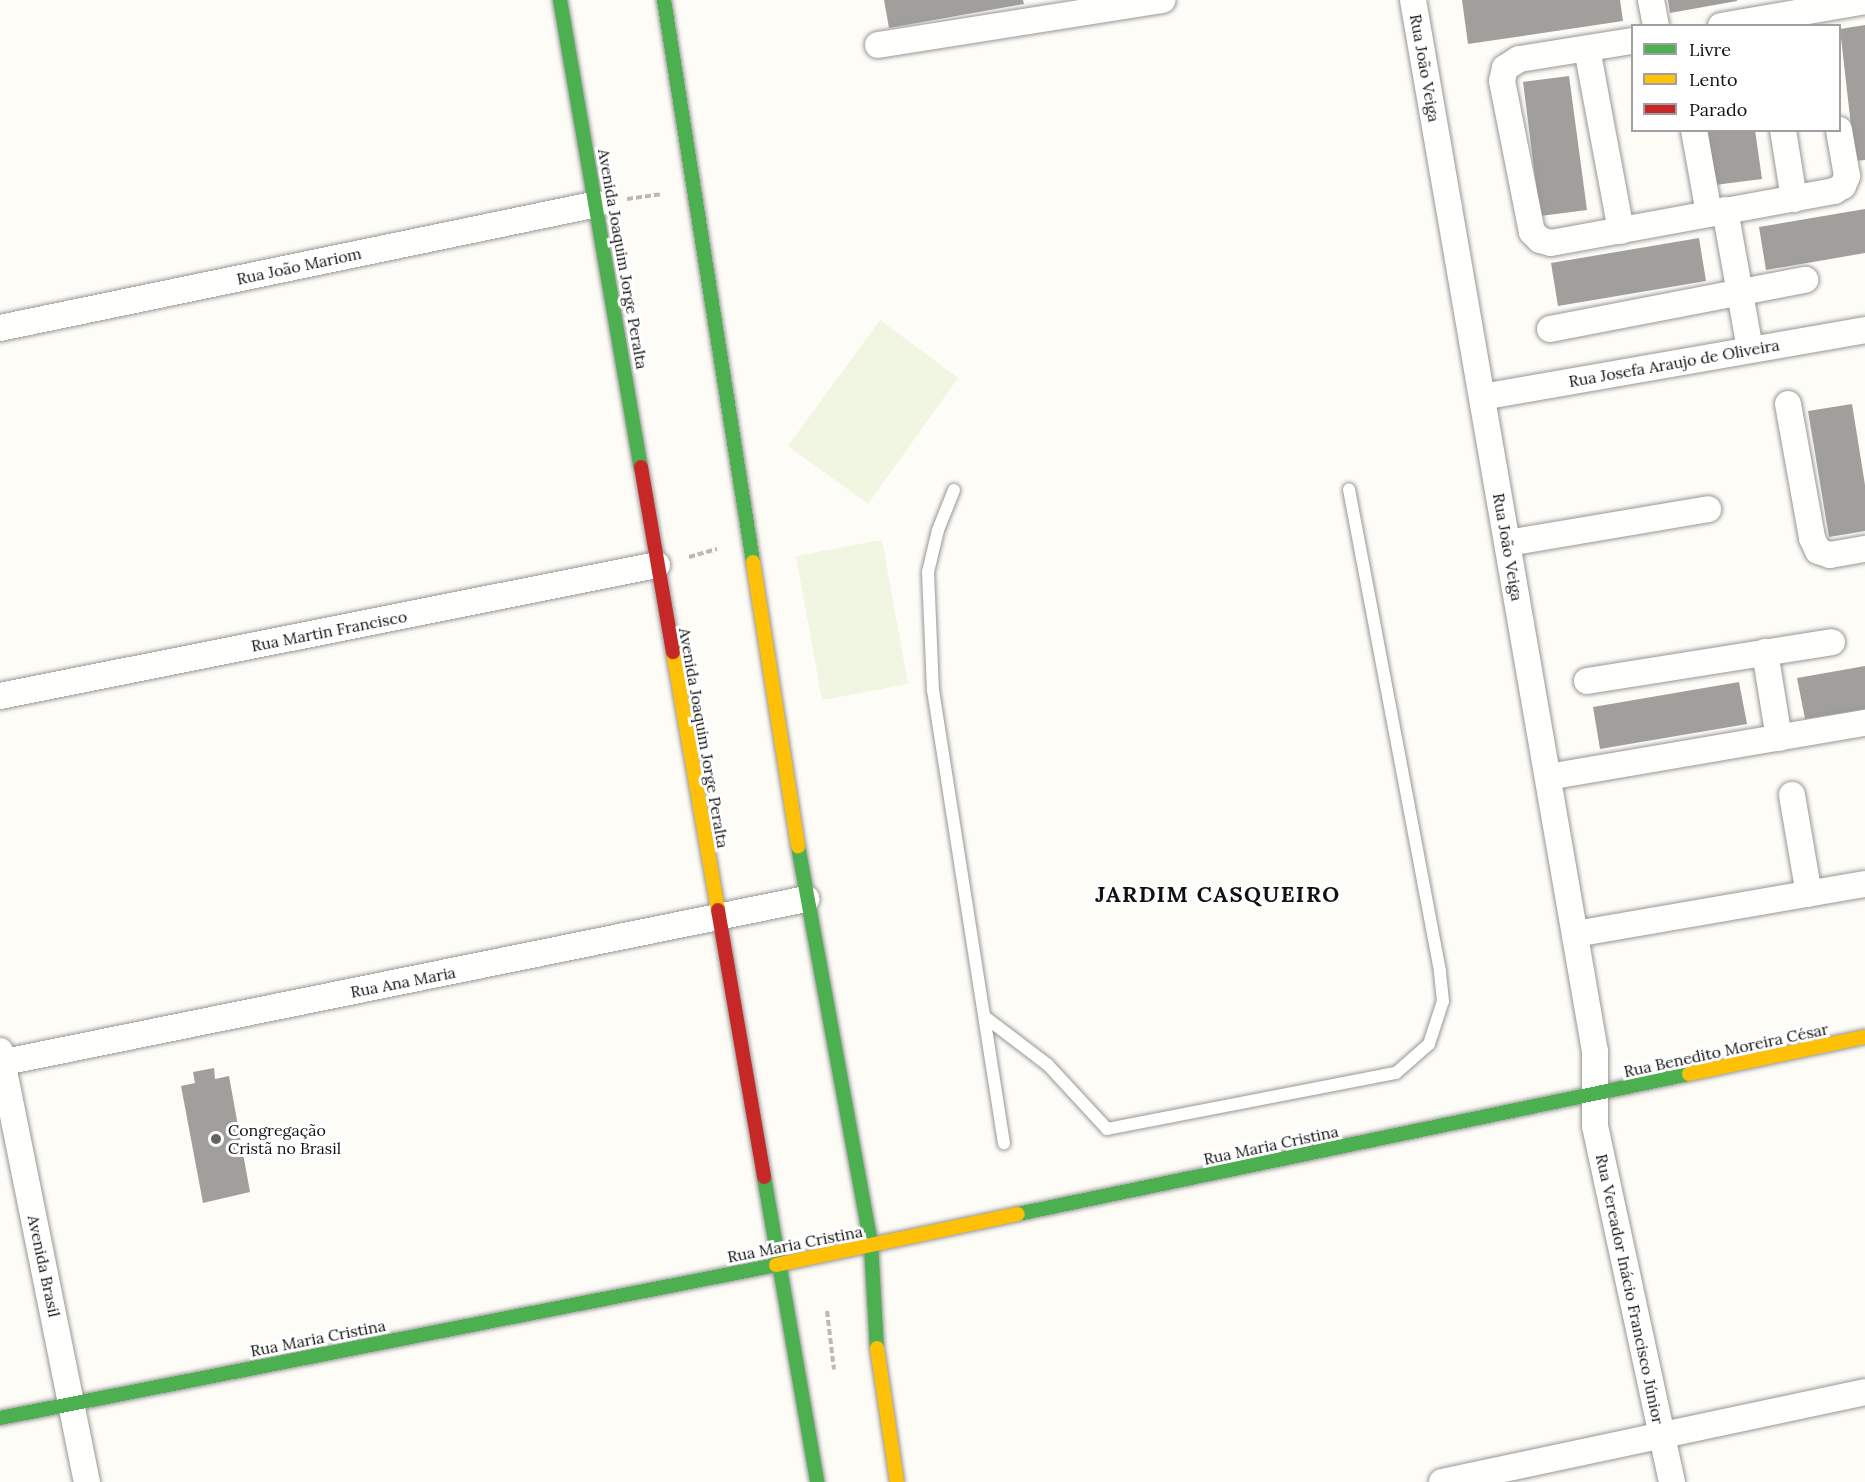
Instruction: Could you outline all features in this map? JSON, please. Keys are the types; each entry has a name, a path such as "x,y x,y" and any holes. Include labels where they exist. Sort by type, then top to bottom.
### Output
{"street":[{"name":"Avenida Joaquim Jorge Peralta","path":"560,0 817,1482"},
{"path":"664,0 806,899 871,1245 877,1356 897,1482"},
{"path":"878,45 1043,9 1162,0"},
{"name":"Rua João Veiga","path":"1413,0 1595,1051 1594,1094"},
{"path":"1651,0 1656,24"},
{"path":"1743,24 1819,17 1865,1"},
{"path":"1631,41 1519,59 1505,68 1502,81 1532,232 1551,243 1834,192 1843,186 1847,176 1839,132"},
{"path":"1587,49 1621,231"},
{"path":"1695,132 1739,292 1750,349"},
{"path":"1783,132 1794,199"},
{"name":"Rua João Mariom","path":"0,328 597,204"},
{"path":"1550,329 1805,280"},
{"name":"Rua Josefa Araujo de Oliveira","path":"1482,397 1865,330"},
{"path":"1788,404 1812,538 1818,551 1830,555 1865,549"},
{"path":"1508,543 1707,509"},
{"name":"Rua Martin Francisco","path":"0,696 657,566"},
{"path":"1587,681 1832,642"},
{"path":"1765,652 1779,738"},
{"path":"1548,777 1865,723"},
{"path":"1792,795 1809,894"},
{"path":"1575,934 1865,884"},
{"name":"Rua Ana Maria","path":"1,1059 718,919 806,899"},
{"name":"Rua Benedito Moreira César","path":"1594,1094 1865,1037"},
{"name":"Avenida Brasil","path":"1,1059 87,1482"},
{"name":"Rua Maria Cristina","path":"0,1419 779,1264 1594,1094"},
{"name":"Rua Vereador Inácio Francisco Júnior","path":"1594,1094 1595,1126 1672,1482"},
{"path":"1442,1482 1663,1437 1865,1392"}],"lane":[{"path":"954,490 938,530 928,572 933,690 1004,1143"},
{"path":"985,1017 1048,1065 1107,1129 1396,1073 1430,1044 1443,1001 1440,971 1349,490"}],"path":[{"path":"597,204 695,188"},
{"path":"657,566 749,540"}],"green space":[{"path":"880,320 958,378 868,504 788,446"},
{"path":"882,540 908,684 822,700 796,556"}],"building":[{"path":"884,0 1023,0 1024,4 889,28"},
{"path":"1462,0 1620,0 1623,21 1468,44"},
{"path":"1668,0 1737,0 1737,1 1670,13"},
{"path":"1865,25 1865,160 1855,161 1841,29"},
{"path":"1569,76 1587,210 1540,216 1523,82"},
{"path":"1708,132 1755,132 1762,179 1715,185"},
{"path":"1865,209 1865,253 1766,270 1759,227"},
{"path":"1699,238 1706,281 1558,306 1551,263"},
{"path":"1852,404 1865,485 1865,531 1829,537 1808,411"},
{"path":"1865,666 1865,709 1805,719 1797,678"},
{"path":"1739,682 1747,724 1600,749 1593,707"},
{"name":"Congregação Cristã no Brasil","path":"214,1068 215,1079 229,1076 250,1192 203,1203 181,1086 195,1083 193,1072"}],"traffic: fast":[{"path":"560,0 641,467"},
{"path":"664,0 753,562"},
{"path":"798,846 871,1245 877,1348"},
{"path":"1018,1214 1689,1074"},
{"path":"764,1177 817,1482"},
{"path":"0,1418 776,1265"}],"traffic: slow":[{"path":"753,562 798,846"},
{"path":"673,652 718,910"},
{"path":"1689,1074 1865,1037"},
{"path":"776,1265 1018,1214"},
{"path":"877,1348 897,1482"}],"traffic: jam":[{"path":"641,467 673,652"},
{"path":"718,910 764,1177"}],"place":[{"name":"Congregação Cristã no Brasil","path":"216,1139"}],"district":[{"name":"JARDIM CASQUEIRO","path":"1218,895"}]}
